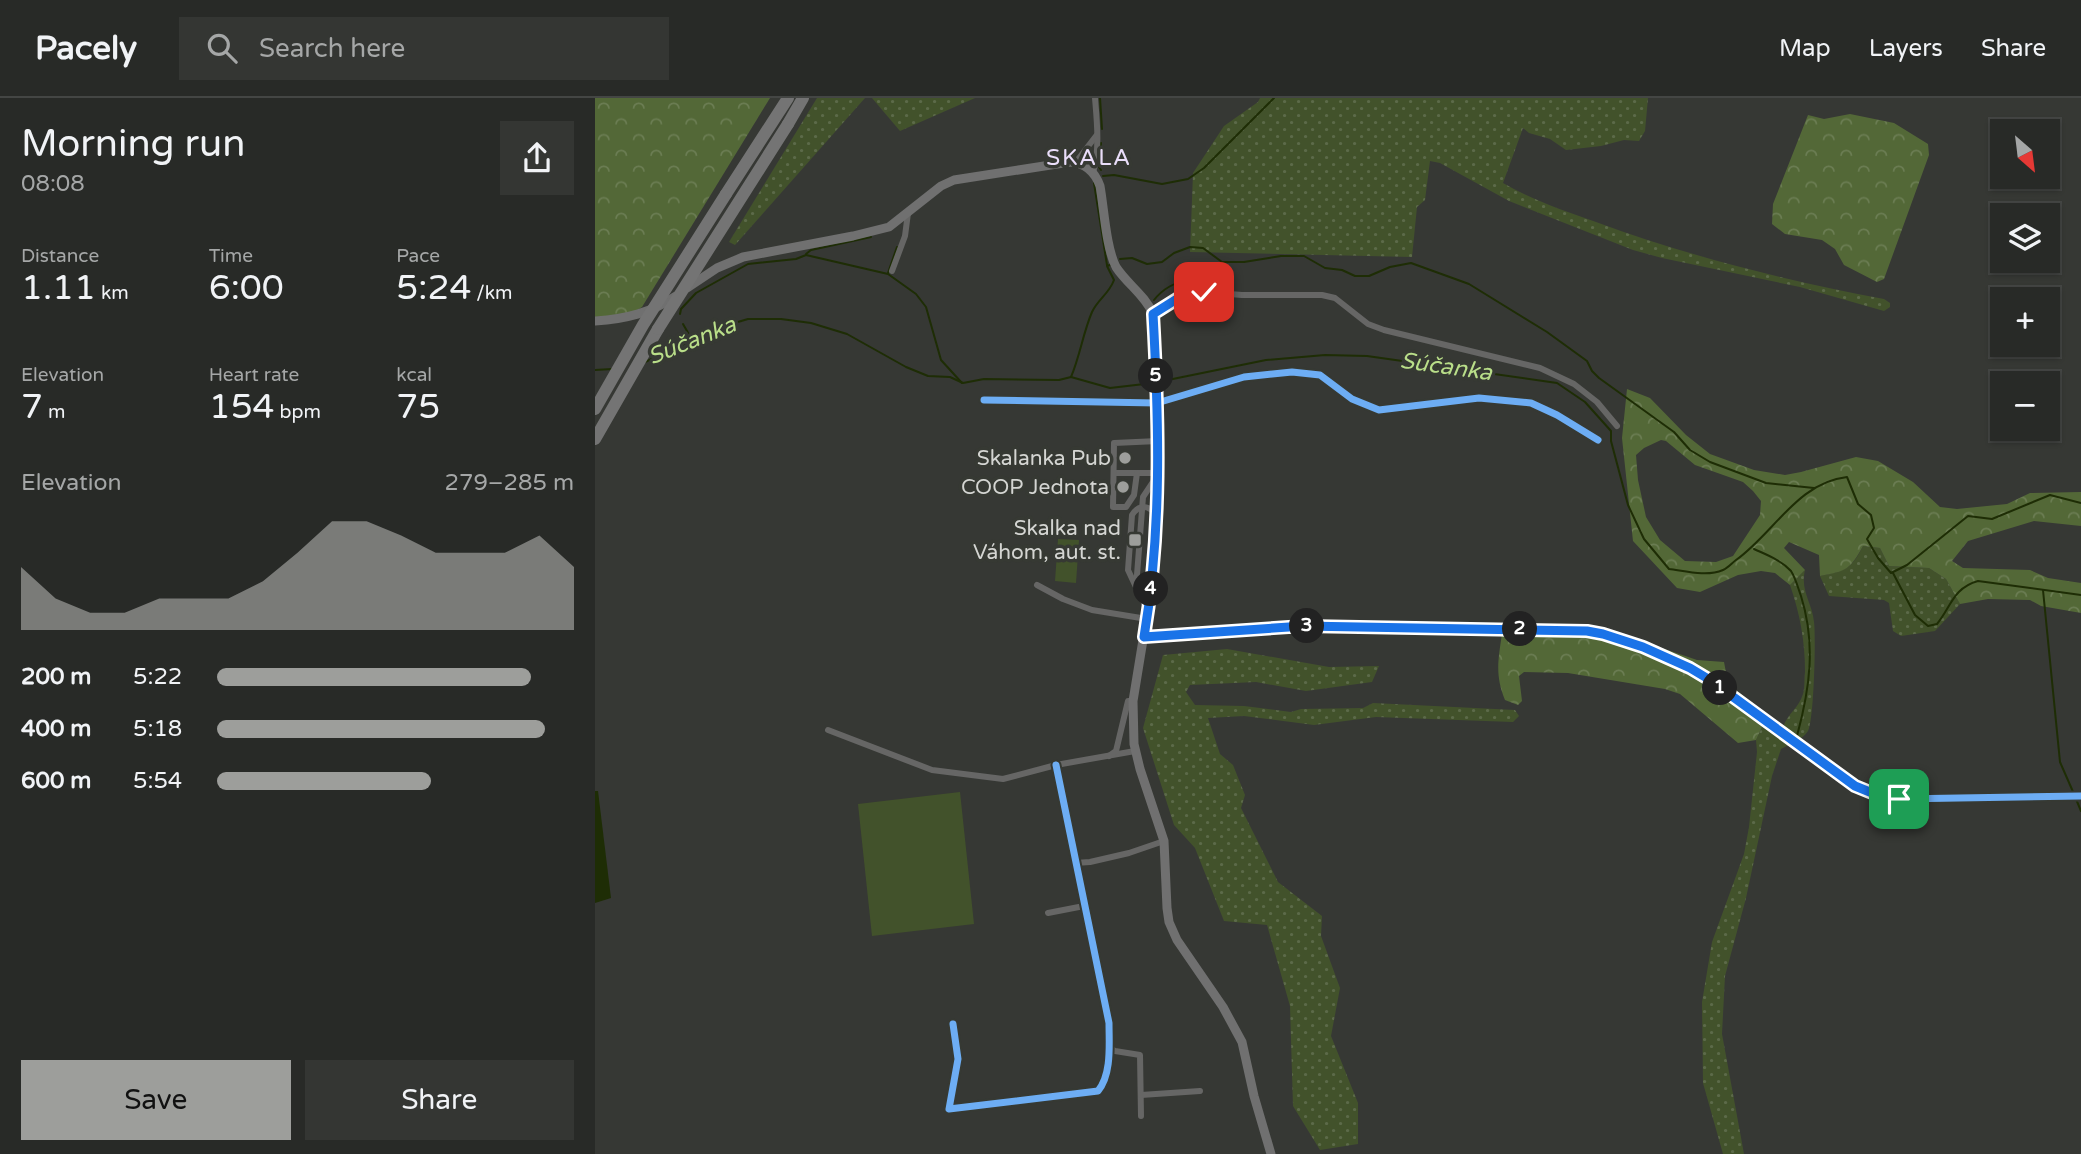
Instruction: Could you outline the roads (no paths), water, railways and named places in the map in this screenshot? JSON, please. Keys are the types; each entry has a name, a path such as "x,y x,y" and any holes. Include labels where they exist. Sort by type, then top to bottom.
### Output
{"highway":[{"path":"595,409 643,325 787,98"},
{"path":"595,439 652,340 803,98"}],"main road":[{"path":"595,321 649,311 673,299 708,273 733,260 888,227 941,186 954,180 1060,162 1076,162 1093,173 1100,186 1115,265 1153,314 1158,441 1157,515 1147,615 1133,701 1135,751 1164,841 1167,908 1171,927 1223,1007 1242,1042 1271,1154"}],"street":[{"path":"1093,173 1097,136 1095,98"},
{"path":"1076,162 1097,136"},
{"path":"892,271 905,236 908,213"},
{"path":"1153,314 1180,297 1204,292 1322,295 1335,298 1368,324 1384,330 1540,368 1574,384 1597,402 1617,426"},
{"path":"984,400 1157,403 1244,377 1292,372 1320,375 1352,399 1379,410 1479,398 1531,403 1598,440"},
{"path":"1137,473 1134,495 1126,507 1113,507 1114,443 1158,441"},
{"path":"1115,473 1158,473"},
{"path":"1142,507 1143,498 1158,473"},
{"path":"1037,585 1092,610 1147,615 1128,570 1132,515 1142,507 1151,509 1157,515"},
{"path":"1144,637 1304,626 1587,631 1643,647 1690,668 1837,774 1855,786 1882,797 2076,796"},
{"path":"1108,757 1116,751 1128,701 1133,701"},
{"path":"828,730 933,770 1003,779 1056,765 1135,751"},
{"path":"953,1024 958,1059 949,1109 1098,1091 1104,1084 1109,1023 1056,765"},
{"path":"1075,863 1129,853 1164,841"},
{"path":"1048,913 1084,906"},
{"path":"1109,1048 1140,1055 1141,1116"},
{"path":"1141,1096 1200,1091"}],"waterway":[{"path":"1100,98 1102,129"},
{"path":"1103,176 1114,175 1162,184 1188,179 1204,168 1274,98"},
{"path":"1101,143 1101,170"},
{"path":"1094,183 1107,265"},
{"path":"806,254 811,250 871,237"},
{"path":"888,273 897,247"},
{"path":"1120,259 1132,258 1147,264 1162,262 1174,253 1190,247 1203,248 1222,262 1304,256 1325,268 1342,270 1355,276 1369,276 1390,267 1411,263 1469,284 1547,332 1587,361 1599,378 1674,432 1690,450 1710,462 1766,483 1814,488"},
{"path":"680,314 681,309 696,293 748,264 796,259 806,255 888,274 916,294 926,307 941,360 962,383"},
{"path":"1071,377 1092,312 1114,280 1107,266 1110,265"},
{"path":"1154,300 1161,292 1178,283 1197,280 1227,283"},
{"name":"Súčanka","path":"645,362 721,327 748,319 781,319 811,323 847,334 906,367 928,376 950,377 963,383 984,379 1059,380 1071,377 1110,388 1153,383"},
{"path":"683,324 691,338"},
{"name":"Súčanka","path":"1158,382 1266,360 1325,355 1367,356 1557,383 1585,402 1611,431 1611,441 1628,505 1644,539 1669,569 1689,572 1710,573 1725,569 1814,488 1847,477 1858,504 1871,515 1874,528 1867,539 1891,573 1907,565 1968,516 1992,519 2050,495 2081,503"},
{"name":"Súčanka","path":"595,370 612,369"},
{"path":"1754,549 1791,571 1806,614 1810,649 1808,683 1797,736"},
{"path":"1893,573 1915,615 1928,626 1937,624 1963,588 1978,581 2081,595"},
{"path":"2043,590 2060,762 2074,794"},
{"path":"2076,799 2081,811"}],"place":[{"name":"Skalanka Pub","path":"1125,458"},
{"name":"COOP Jednota","path":"1123,487"},
{"name":"Skalka nad Váhom, aut. st.","path":"1135,540"}],"district":[{"name":"SKALA","path":"1089,158"}]}
